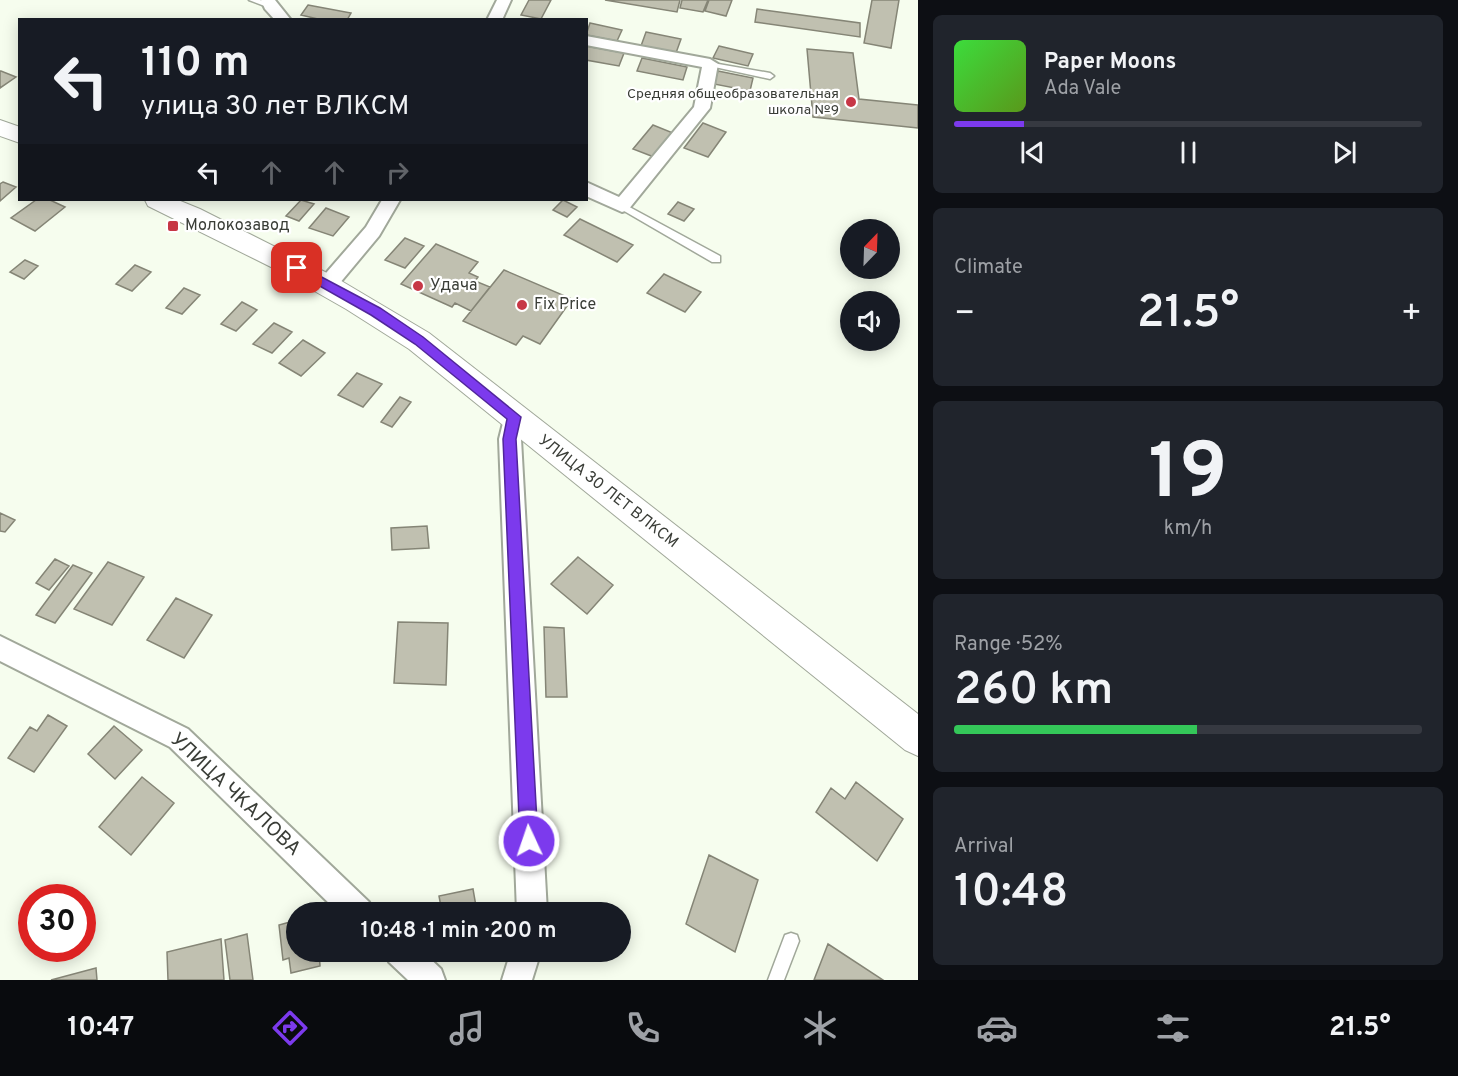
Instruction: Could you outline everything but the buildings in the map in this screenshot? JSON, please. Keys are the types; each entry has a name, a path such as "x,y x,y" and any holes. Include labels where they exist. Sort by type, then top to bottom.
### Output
{"main road":[{"path":"0,127 18,135"},
{"name":"УЛИЦА 30 ЛЕТ ВЛКСМ","path":"159,201 221,229 327,285 375,312 419,341 918,737"}],"street":[{"path":"495,18 504,0"},
{"path":"269,3 282,18"},
{"path":"588,40 710,64 702,108 622,206 588,189"},
{"path":"327,285 373,231 390,201"},
{"path":"514,417 510,439 532,902"},
{"name":"УЛИЦА ЧКАЛОВА","path":"0,648 179,738 350,902"},
{"path":"411,962 430,980"},
{"path":"518,980 523,962"}],"lane":[{"path":"253,0 269,3"},
{"path":"710,64 770,76"},
{"path":"622,206 716,259"},
{"path":"776,980 791,941"}],"place":[{"name":"Средняя общеобразовательная школа №9","path":"851,102"},
{"name":"Молокозавод","path":"173,226"},
{"name":"Удача","path":"418,286"},
{"name":"Fix Price","path":"522,305"}],"route":[{"path":"297,268 375,312 419,341 514,417 510,439 529,841"}]}
